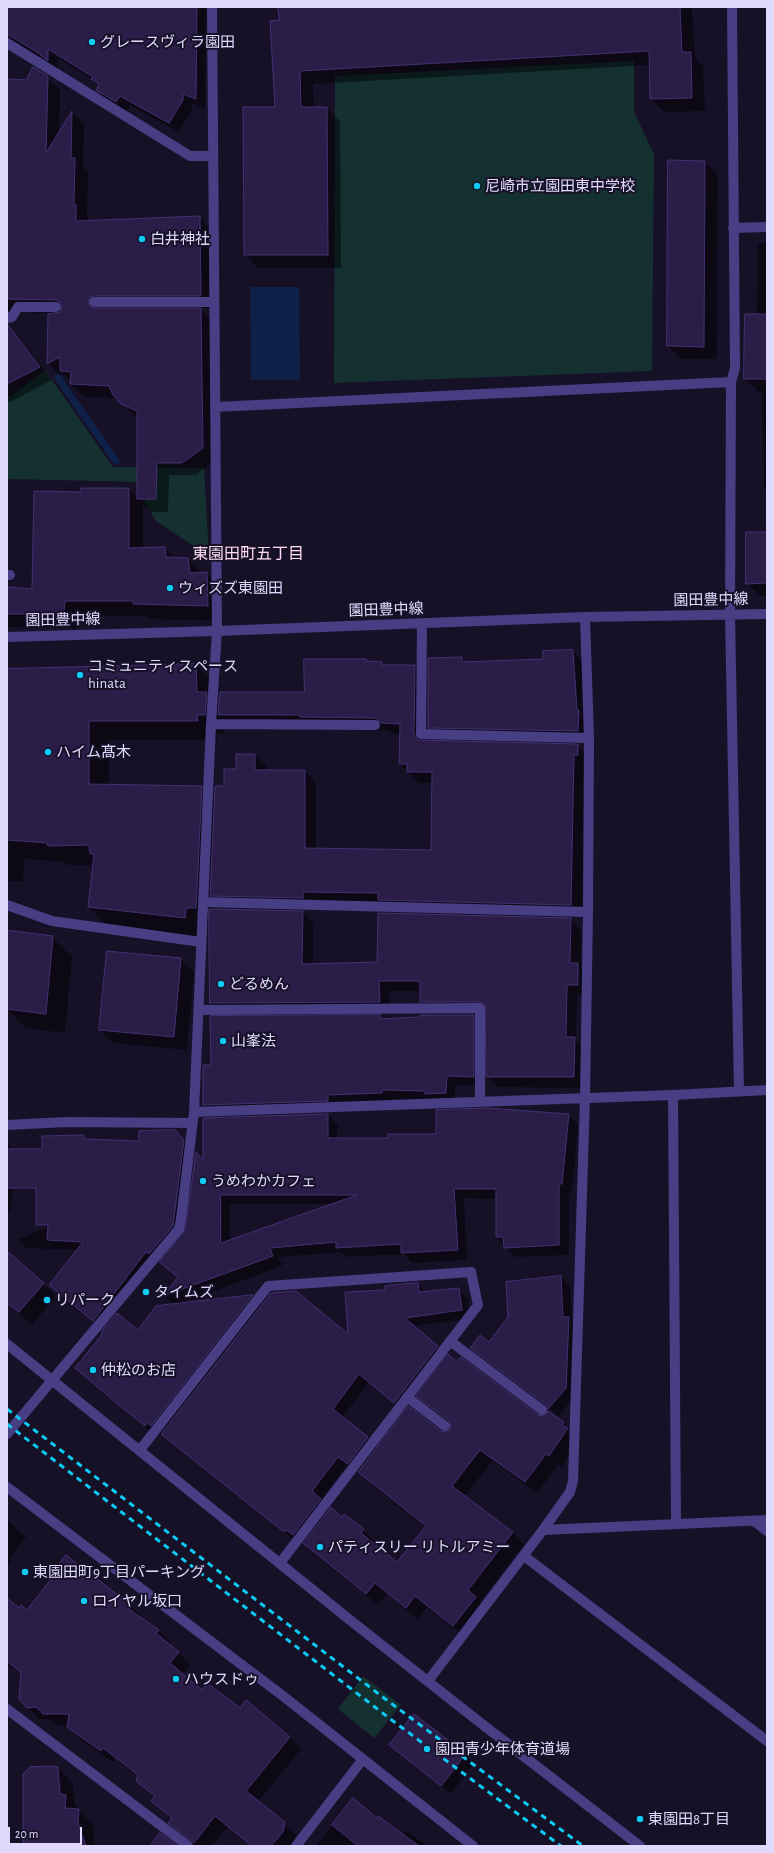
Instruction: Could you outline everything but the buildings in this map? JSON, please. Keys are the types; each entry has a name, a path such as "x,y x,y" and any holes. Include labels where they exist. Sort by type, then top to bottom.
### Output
{"street":[{"path":"7,1434 179,1229 193,1118 211,724 217,631 213,302 212,7"},
{"path":"732,7 735,368 731,382 730,614 739,1091"},
{"path":"7,42 190,156 213,156"},
{"path":"733,228 767,227"},
{"path":"94,302 213,302"},
{"path":"7,318 12,317 18,307 56,307"},
{"path":"215,407 731,382"},
{"name":"園田豊中線","path":"7,637 422,624 585,617 767,614"},
{"path":"428,1681 543,1530 570,1492 573,1481 585,1098 588,912 589,738 585,617"},
{"path":"422,624 421,734 589,738"},
{"path":"211,724 375,725"},
{"path":"203,902 588,912"},
{"path":"7,905 52,921 201,942"},
{"path":"199,1010 480,1008 480,1101"},
{"path":"7,1125 193,1118 480,1101 673,1095 767,1090"},
{"path":"673,1095 676,1523"},
{"path":"140,1450 268,1286 471,1272 478,1305 280,1563"},
{"path":"450,1341 542,1410"},
{"path":"7,1344 428,1681 640,1846"},
{"path":"407,1397 445,1426"},
{"path":"7,1488 283,1696 473,1846"},
{"path":"543,1530 767,1520"},
{"path":"754,1521 767,1531"},
{"path":"524,1556 767,1741"},
{"path":"7,1709 188,1846"},
{"path":"296,1846 363,1759"}],"green space":[{"path":"634,61 634,112 654,154 652,371 334,383 335,76"},
{"path":"45,370 113,467 204,468 209,556 156,521 145,503 143,482 7,479 7,396 11,396"},
{"path":"363,1676 401,1705 374,1738 338,1709"}],"water":[{"path":"250,287 299,287 300,380 251,380"}],"waterway":[{"path":"58,378 116,461"}],"railway":[{"path":"7,1409 384,1698 583,1846"},
{"path":"7,1424 393,1721 561,1846"}],"place":[{"name":"グレースヴィラ園田","path":"92,42"},
{"name":"尼崎市立園田東中学校","path":"477,186"},
{"name":"白井神社","path":"142,239"},
{"name":"ウィズズ東園田","path":"170,588"},
{"name":"コミュニティスペース hinata","path":"80,675"},
{"name":"ハイム髙木","path":"48,752"},
{"name":"どるめん","path":"221,984"},
{"name":"山峯法","path":"223,1041"},
{"name":"うめわかカフェ","path":"203,1181"},
{"name":"タイムズ","path":"146,1292"},
{"name":"リパーク","path":"47,1300"},
{"name":"仲松のお店","path":"93,1370"},
{"name":"パティスリー リトルアミー","path":"320,1547"},
{"name":"東園田町9丁目パーキング","path":"25,1572"},
{"name":"ロイヤル坂口","path":"84,1601"},
{"name":"ハウスドゥ","path":"176,1679"},
{"name":"園田青少年体育道場","path":"427,1749"},
{"name":"東園田8丁目","path":"640,1819"}],"district":[{"name":"東園田町五丁目","path":"248,554"}]}
